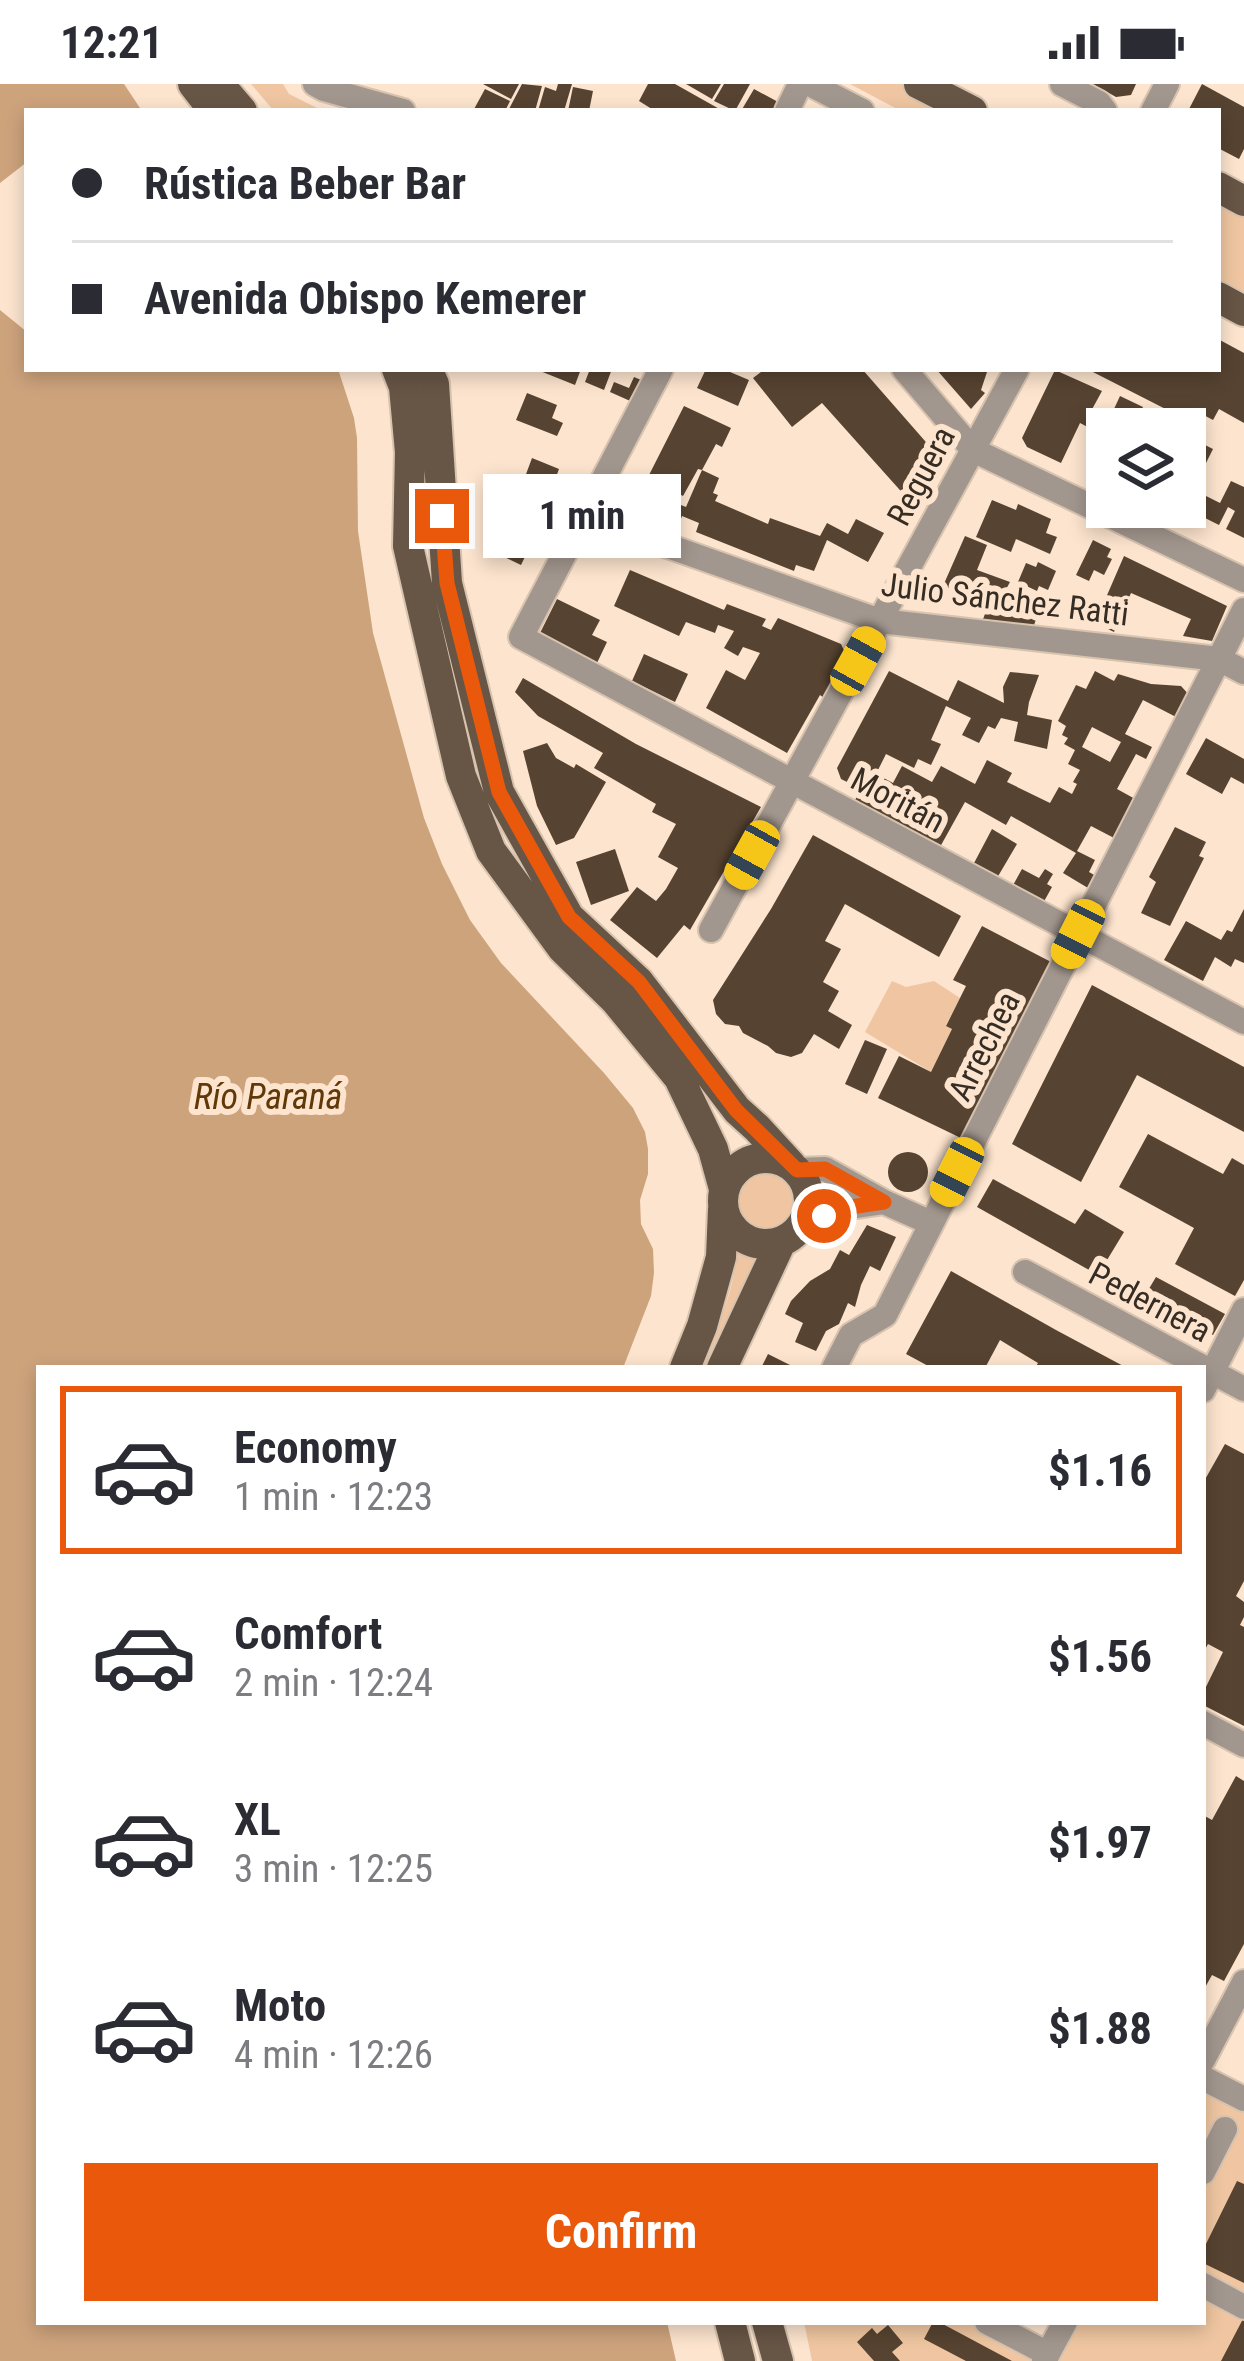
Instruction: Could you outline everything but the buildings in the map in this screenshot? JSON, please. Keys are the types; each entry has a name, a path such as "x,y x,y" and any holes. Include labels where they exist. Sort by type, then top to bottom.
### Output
{"main road":[{"path":"193,84 212,108"},
{"path":"219,84 239,108"},
{"path":"919,84 965,108"},
{"path":"398,372 404,386 410,452 408,546 460,776 491,851 562,948 615,1000 679,1078 710,1140 728,1223 752,1242 767,1244 791,1235"},
{"path":"428,372 434,385 447,583 499,792 569,917 639,982 736,1110 794,1167 809,1192 810,1205 724,1365"},
{"path":"686,1365 721,1257 723,1199 730,1176 739,1166 765,1157 794,1167"},
{"path":"731,2325 740,2361"},
{"path":"768,2325 778,2361"}],"street":[{"path":"315,84 392,108"},
{"path":"810,84 856,108"},
{"path":"1062,84 1104,108"},
{"path":"583,516 659,372"},
{"path":"907,372 973,450 1244,580"},
{"name":"Reguera","path":"711,930 1014,372"},
{"name":"Julio Sánchez Ratti","path":"583,516 880,621 1219,658"},
{"name":"Moritán","path":"583,516 521,637 1244,1022"},
{"name":"Arrechea","path":"836,1365 851,1335 885,1315 1244,610"},
{"path":"1219,658 1244,672"},
{"path":"794,1167 825,1169 931,1223"},
{"path":"791,1235 844,1208 884,1202"},
{"name":"Pedernera","path":"1025,1272 1180,1365"},
{"path":"1208,1382 1244,1310"},
{"name":"Pedernera","path":"1208,1382 1244,1389"},
{"path":"1206,1725 1244,1745"},
{"path":"1206,2054 1244,1982"},
{"path":"1206,2080 1244,2099"},
{"path":"1206,2166 1226,2129"},
{"path":"1206,2287 1244,2306"},
{"path":"992,2325 1046,2358 1063,2325"}],"shaded area":[{"path":"251,84 283,84 289,94 317,108 271,108"},
{"path":"850,84 903,84 949,108 895,108"},
{"path":"1221,202 1244,214 1244,295 1221,283"},
{"path":"892,981 906,987 934,981 960,998 946,1025 952,1029 931,1072 865,1032"},
{"path":"766,1165 791,1175 801,1200 791,1225 766,1235 741,1225 731,1200 741,1175"},
{"path":"736,1245 762,1256 709,1365 700,1365 719,1324"},
{"path":"1206,2081 1244,2100 1244,2361 812,2361 805,2325 1017,2325 1046,2341 1056,2325 1206,2325"}],"water":[{"path":"0,84 124,84 140,108 24,108 24,164 0,183"},
{"name":"Río Paraná","path":"0,310 24,330 24,372 339,372 357,438 358,531 373,633 424,818 470,920 501,963 633,1108 648,1149 641,1224 653,1249 654,1273 651,1296 624,1365 36,1365 36,2325 668,2325 676,2361 0,2361"}],"route":[{"path":"442,516 447,583 499,792 569,917 639,982 736,1110 797,1170 825,1169 884,1202 824,1216"}]}
